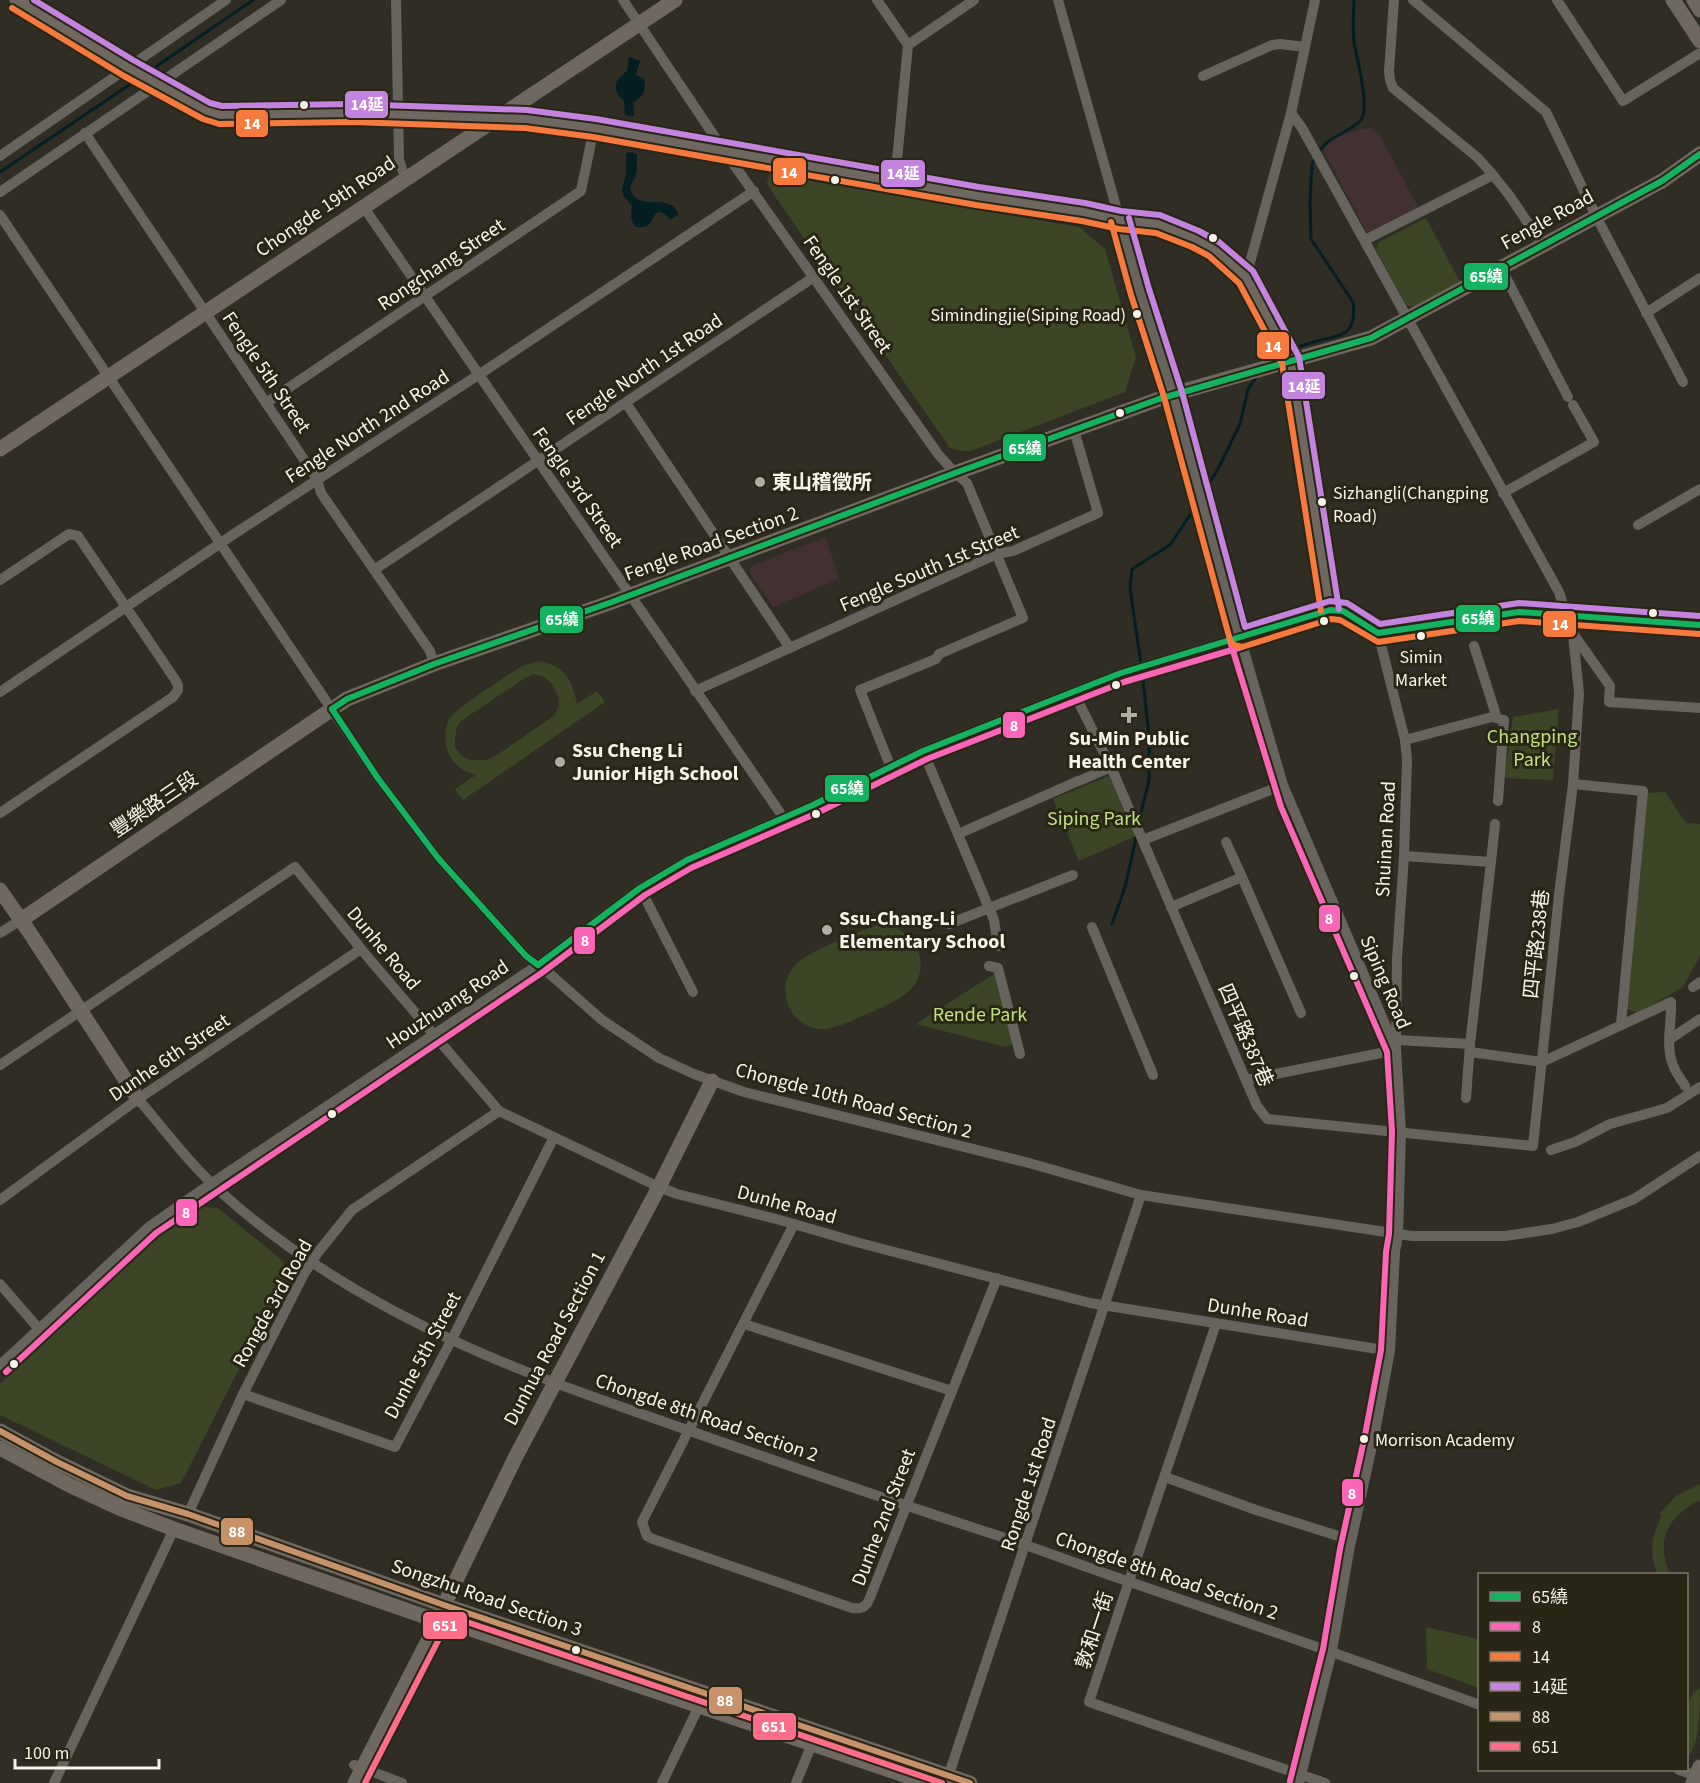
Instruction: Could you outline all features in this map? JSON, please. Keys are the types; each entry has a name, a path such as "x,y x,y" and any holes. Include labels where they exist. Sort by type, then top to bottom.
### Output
{"street":[{"path":"0,192 85,133 142,75 226,0"},
{"path":"0,156 142,75 281,0"},
{"path":"396,0 399,160 405,178"},
{"name":"Fengle 1st Street","path":"623,0 725,152 938,454 967,483 1023,618 860,690 891,768"},
{"name":"Chongde 19th Road","path":"0,448 675,0"},
{"path":"877,0 908,45 895,181"},
{"path":"908,45 974,0"},
{"name":"Siping Road","path":"1058,0 1140,292 1173,394 1239,638 1283,785 1396,1045 1401,1131 1398,1235 1395,1252 1390,1351 1351,1540 1332,1651 1300,1779"},
{"path":"1246,277 1291,113 1314,0"},
{"path":"1394,0 1389,71 1394,87 1478,158 1509,195 1543,245"},
{"path":"1413,0 1546,112 1596,216 1683,382"},
{"path":"1557,0 1623,101 1700,53"},
{"path":"1673,0 1700,41"},
{"path":"1694,0 1700,10"},
{"path":"28,3 142,75 207,111 221,115 399,114 526,119 594,128 1120,220 1158,224 1214,249 1246,277 1291,360 1330,610 1343,611 1378,633 1519,612 1700,625"},
{"path":"1203,76 1272,45 1305,47"},
{"name":"四平路238巷","path":"1291,113 1302,128 1365,240 1559,592 1574,635 1579,693 1573,784 1533,1146 1401,1131"},
{"name":"Rongchang Street","path":"266,403 581,191 594,128"},
{"name":"Fengle 5th Street","path":"85,133 317,479 321,492 430,651 434,664"},
{"name":"Fengle Road","path":"1173,394 1371,338 1662,181 1700,154"},
{"path":"1365,240 1493,175"},
{"name":"Fengle North 2nd Road","path":"0,692 317,479 479,375 754,191"},
{"name":"Fengle 3rd Street","path":"363,206 783,817"},
{"name":"Chongde 10th Road Section 2","path":"0,215 377,777 438,858 526,956 602,1020 659,1058 744,1092 1029,1163 1141,1195 1398,1235 1505,1236 1552,1229 1578,1222 1634,1199 1700,1156"},
{"path":"1501,268 1594,442 1503,493"},
{"name":"Fengle North 1st Road","path":"374,570 814,277"},
{"path":"1646,313 1700,279"},
{"name":"Fengle Road Section 2","path":"332,709 347,699 434,664 1173,394"},
{"path":"626,403 790,648"},
{"name":"Fengle South 1st Street","path":"695,691 997,555 1013,551 1098,513 1074,430"},
{"path":"1638,525 1700,489"},
{"path":"0,580 69,534 78,536 178,685 178,690 173,697 0,813"},
{"name":"Houzhuang Road","path":"0,1365 150,1226 538,965 640,888 687,860 891,768 923,751 1121,673 1330,610"},
{"name":"Shuinan Road","path":"1378,633 1405,740 1407,760 1397,959 1396,1045"},
{"path":"1574,635 1610,686 1609,702 1700,708"},
{"path":"1474,646 1497,718"},
{"name":"四平路387巷","path":"1074,693 1111,767 1257,1106 1267,1119 1401,1131"},
{"name":"豐樂路三段","path":"0,933 332,709"},
{"path":"1405,740 1492,717 1504,720 1498,801"},
{"path":"923,751 994,920 998,946"},
{"path":"958,834 1111,767"},
{"path":"1573,784 1643,791 1621,1024"},
{"path":"1143,840 1283,785"},
{"path":"1466,1098 1496,824"},
{"path":"1226,842 1301,1013"},
{"path":"1404,855 1491,862"},
{"name":"Dunhe Road","path":"81,1012 295,867 361,949 499,1111 659,1187 677,1194 856,1242 1105,1305 1390,1351"},
{"path":"949,924 1073,875"},
{"path":"1171,907 1242,877"},
{"path":"640,888 693,992"},
{"path":"0,890 138,1099"},
{"path":"1092,927 1153,1075"},
{"name":"Dunhe 6th Street","path":"0,1200 138,1099 361,949"},
{"path":"989,966 998,968 1020,1054"},
{"path":"1246,1080 1396,1045 1470,1048 1542,1062 1671,1002 1669,1048 1673,1065 1685,1086"},
{"path":"0,1065 81,1012"},
{"path":"1670,1039 1700,1019"},
{"name":"Dunhua Road Section 1","path":"345,1783 358,1767 424,1626 441,1611 516,1456 659,1187 712,1081"},
{"path":"1551,1150 1575,1142 1610,1124 1667,1108 1700,1087"},
{"name":"Chongde 8th Road Section 2","path":"138,1099 221,1193 261,1225 311,1261 372,1300 460,1344 555,1383 690,1431 1332,1651 1478,1705"},
{"name":"Rongde 3rd Road","path":"188,1514 243,1394 311,1261 352,1210 499,1111"},
{"name":"Dunhe 5th Street","path":"243,1394 394,1447 452,1339 554,1137"},
{"name":"Rongde 1st Road","path":"947,1779 1141,1195"},
{"path":"690,1431 794,1224"},
{"name":"Dunhe 2nd Street","path":"690,1431 642,1522 647,1536 860,1609 866,1606 869,1600 997,1278"},
{"path":"0,1284 39,1329"},
{"path":"744,1324 952,1390"},
{"name":"敦和一街","path":"1216,1324 1089,1702 1300,1779"},
{"name":"Songzhu Road Section 3","path":"0,1431 127,1496 188,1514 441,1611 815,1738 947,1779 970,1783"},
{"name":"Songzhu Road Section 3","path":"0,1448 69,1485 119,1508 174,1529 426,1617 441,1611"},
{"path":"1165,1477 1256,1510 1351,1540"},
{"path":"54,1783 174,1529"},
{"path":"662,1783 702,1700"},
{"path":"796,1783 815,1738"},
{"name":"Songzhu Road Section 3","path":"815,1738 928,1783"},
{"path":"358,1767 402,1783"},
{"name":"Dunhua Road Section 1","path":"355,1783 358,1767"},
{"path":"1682,1771 1697,1776"},
{"path":"1300,1779 1325,1783"}],"shaded area":[{"path":"1373,128 1381,137 1419,209 1367,232 1325,154 1325,148 1335,138 1361,129"},
{"path":"826,537 839,579 773,607 749,572 752,565"}],"green space":[{"path":"770,174 1079,227 1105,249 1136,357 1125,392 971,451 950,448 772,192 767,183"},
{"path":"1426,218 1460,282 1414,307 1406,305 1376,250 1379,242"},
{"path":"539,661 561,670 570,681 577,704 597,691 605,702 463,800 455,789 476,775 459,767 448,752 445,736 449,720 469,701 525,665","holes":["533,674 543,676 552,684 558,696 559,705 555,715 487,760 471,760 462,756 455,747 457,727 461,721 525,678"]},
{"name":"Changping Park","path":"1559,709 1553,780 1504,778 1513,717"},
{"name":"Siping Park","path":"1109,776 1136,836 1079,861 1053,799"},
{"path":"1665,792 1686,823 1700,824 1700,956 1683,987 1638,1013 1627,1009 1647,793"},
{"path":"877,925 900,930 916,947 921,968 910,990 889,1004 834,1027 818,1029 799,1020 792,1013 786,994 789,974 795,965 821,949"},
{"name":"Rende Park","path":"997,972 1013,1043 1006,1047 916,1024"},
{"path":"201,1207 218,1208 283,1261 287,1275 181,1483 156,1490 0,1415 0,1384 160,1234"},
{"path":"1700,1484 1700,1500 1689,1506 1672,1521 1667,1530 1664,1550 1670,1573 1657,1573 1652,1545 1662,1516 1659,1514 1676,1496"},
{"path":"1426,1627 1478,1639 1478,1688 1427,1669"},
{"path":"1700,1688 1697,1736 1695,1745 1688,1756 1688,1705 1694,1693"}],"water":[{"path":"629,57 640,61 636,75 644,79 645,83 643,93 633,103 634,116 625,115 624,101 616,89 619,78 627,71"},
{"path":"632,152 637,155 637,168 630,186 632,193 641,201 673,206 679,214 670,220 660,212 656,213 648,226 636,227 633,222 632,206 622,192 626,171 626,153"}],"waterway":[{"path":"148,72 253,0"},
{"path":"1319,152 1327,143 1360,121 1363,115 1364,95 1354,43 1354,0"},
{"path":"0,172 138,79"},
{"path":"1291,350 1345,332 1350,328 1354,314 1353,302 1311,239 1310,201 1312,164 1315,158"},
{"path":"1265,363 1267,359 1282,353"},
{"path":"1203,494 1240,424 1248,389 1257,376"},
{"path":"1141,664 1130,588 1132,569 1170,545 1198,503"},
{"path":"1139,821 1149,780 1149,737 1142,671"},
{"path":"1112,924 1125,887 1137,834"}],"transit line":[{"name":"14延","path":"34,0 133,60 210,103 222,106 352,104 527,110 596,119 1121,211 1160,215 1199,231 1219,242 1253,271 1299,357 1339,609"},
{"name":"14","path":"12,8 124,76 203,119 219,124 352,122 525,128 593,137 976,205 1156,233 1192,247 1209,256 1239,283 1282,363 1321,611"},
{"name":"65繞","path":"332,709 347,699 434,664 612,602 1159,399 1371,338 1662,181 1700,154"},
{"name":"14延","path":"1129,218 1182,392 1245,627 1330,601 1347,603 1380,624 1519,603 1700,616"},
{"name":"14","path":"1111,222 1131,295 1164,397 1230,640 1234,645 1242,647 1331,619 1340,620 1378,642 1519,621 1699,634"},
{"name":"65繞","path":"538,965 640,888 687,860 813,805 923,751 1121,673 1330,610 1343,611 1378,633 1519,612 1700,625"},
{"name":"8","path":"1230,641 1281,807 1387,1052 1392,1131 1389,1234 1381,1350 1340,1549 1323,1649 1290,1781"},
{"name":"8","path":"6,1372 156,1233 543,972 645,895 691,868 817,813 927,759 1124,682 1242,647"},
{"name":"65繞","path":"332,709 377,777 438,858 526,956 538,965"},
{"name":"88","path":"0,1431 127,1496 188,1514 444,1605 970,1783"},
{"name":"651","path":"365,1783 449,1616 942,1783"}],"place":[{"name":"Simindingjie(Siping Road)","path":"1137,314"},
{"name":"東山稽徵所","path":"760,482"},
{"name":"Sizhangli(Changping Road)","path":"1322,502"},
{"name":"Simin Market","path":"1421,636"},
{"name":"Su-Min Public Health Center","path":"1129,715"},
{"name":"Ssu Cheng Li Junior High School","path":"560,762"},
{"name":"Ssu-Chang-Li Elementary School","path":"827,930"},
{"name":"Morrison Academy","path":"1364,1439"}]}
